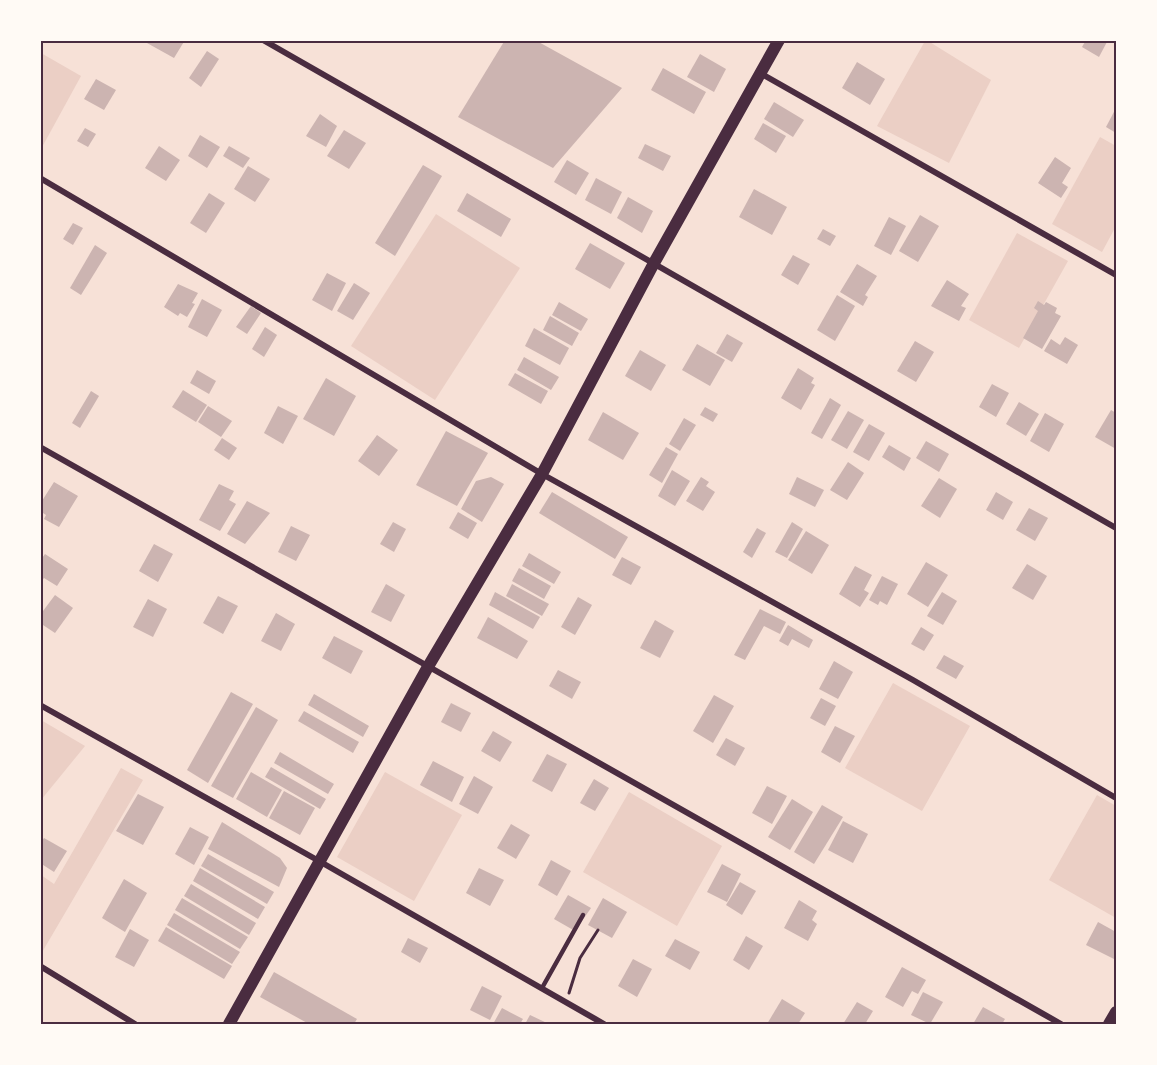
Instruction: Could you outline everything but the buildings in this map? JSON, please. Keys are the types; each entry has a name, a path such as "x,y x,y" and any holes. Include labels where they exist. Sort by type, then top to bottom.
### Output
{"main road":[{"path":"229,1024 429,665 542,474 654,263 779,40"},
{"path":"1109,1024 1116,1012"}],"street":[{"path":"263,40 1116,528"},
{"path":"760,74 1116,275"},
{"path":"40,178 542,474 913,680 1116,798"},
{"path":"40,447 1061,1024"},
{"path":"40,705 604,1024"},
{"path":"40,966 135,1024"}],"lane":[{"path":"542,988 583,915"}],"path":[{"path":"566,1002 580,958 598,930"}],"shaded area":[{"path":"925,41 991,80 949,163 877,126"},
{"path":"41,53 81,76 41,149"},
{"path":"1100,137 1116,146 1116,226 1102,252 1052,224"},
{"path":"436,214 520,268 435,400 351,346"},
{"path":"1017,233 1068,261 1019,348 969,320"},
{"path":"893,683 970,726 922,811 845,768"},
{"path":"41,720 85,746 41,800"},
{"path":"121,768 143,780 41,954 41,875 54,884"},
{"path":"385,772 462,815 414,901 337,857"},
{"path":"629,792 722,846 677,926 583,872"},
{"path":"1097,795 1116,806 1116,918 1049,880"}]}
